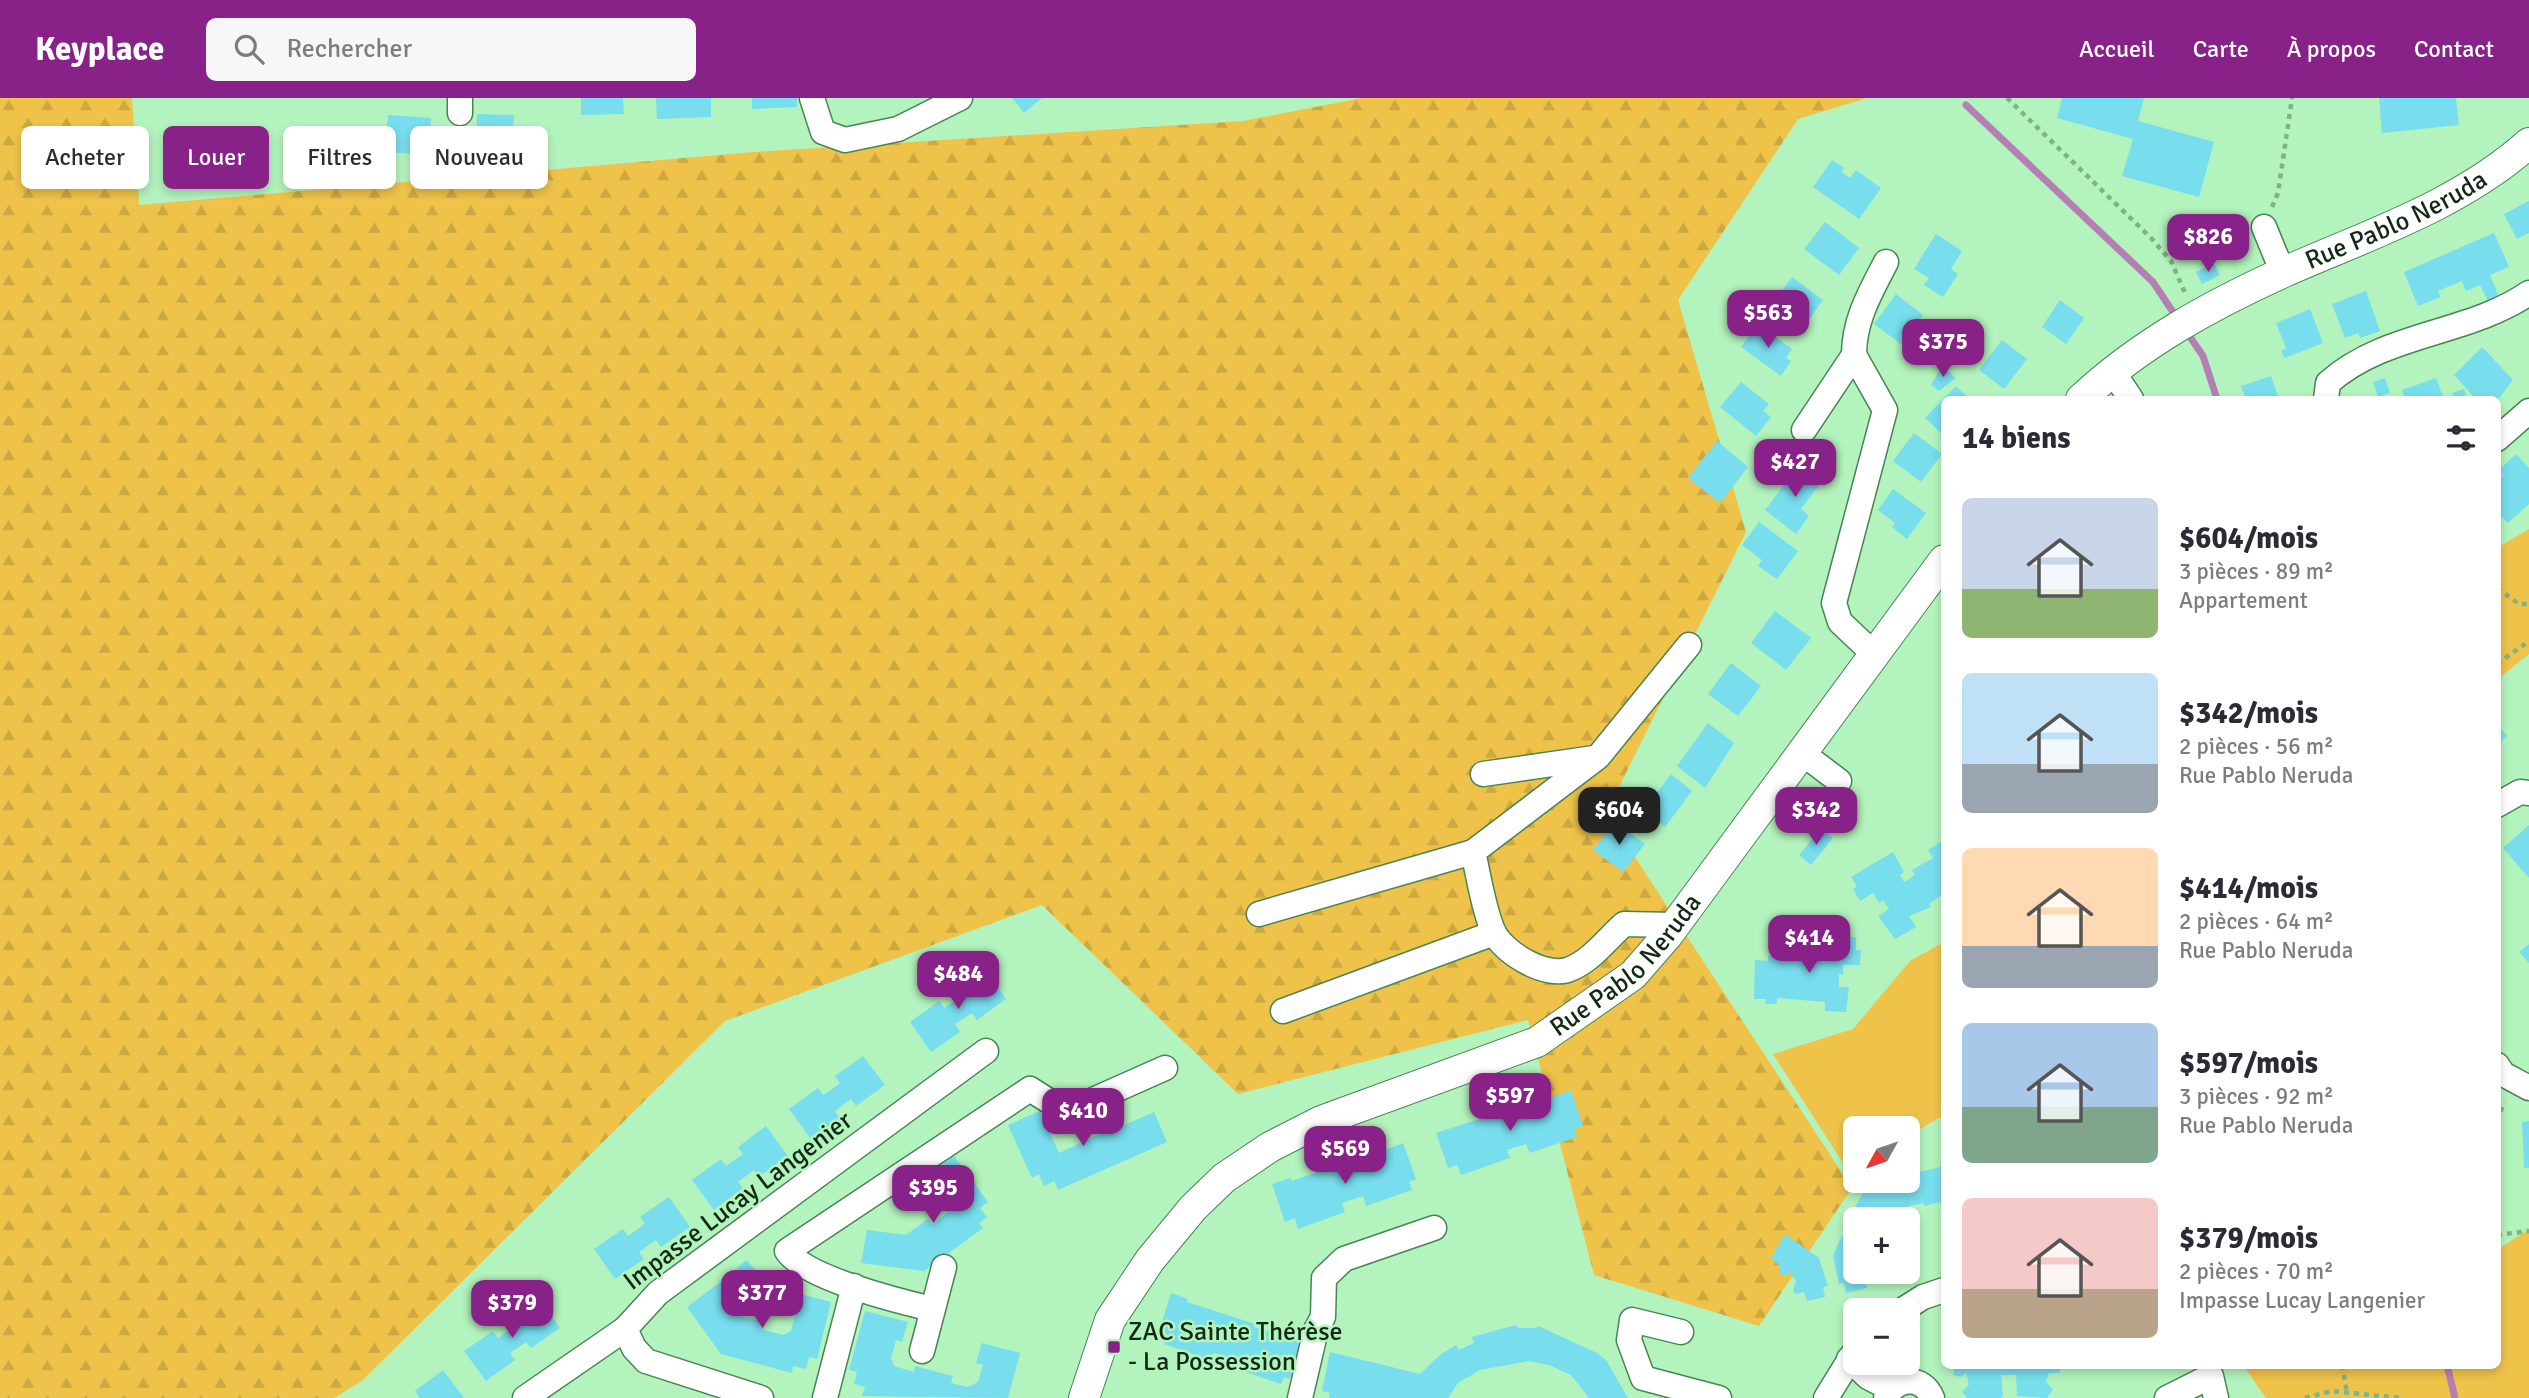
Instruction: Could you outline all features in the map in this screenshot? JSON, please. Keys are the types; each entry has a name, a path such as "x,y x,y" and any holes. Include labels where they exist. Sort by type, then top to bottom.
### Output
{"main road":[{"name":"Rue Pablo Neruda","path":"2085,396 2113,372 2183,323 2283,273 2404,221 2499,169 2529,143"},
{"name":"Rue Pablo Neruda","path":"1084,1398 1110,1320 1150,1261 1193,1208 1224,1178 1270,1147 1321,1121 1538,1042 1633,975 1675,925 1941,565"}],"street":[{"path":"811,98 823,132 845,140 898,129 960,98"},
{"path":"2264,227 2283,273"},
{"path":"1875,654 1840,622 1834,603 1885,410 1854,355 1854,336 1864,304 1886,262"},
{"path":"2326,396 2328,383 2348,366 2389,346 2508,307 2529,293"},
{"path":"1804,430 1854,355"},
{"path":"2113,372 2129,396"},
{"path":"2501,436 2529,411"},
{"path":"1259,914 1473,852 1598,757 1689,645"},
{"path":"1802,753 1839,781"},
{"path":"1483,774 1598,757"},
{"path":"2501,803 2524,792"},
{"path":"1473,852 1494,933 1536,968 1561,972 1583,962 1625,924 1675,925"},
{"path":"1283,1011 1494,933"},
{"name":"Impasse Lucay Langenier","path":"525,1398 625,1329 658,1293 986,1051"},
{"path":"932,1309 854,1286 795,1263 787,1251 1030,1088 1066,1112 1166,1068"},
{"path":"2501,1071 2529,1088"},
{"path":"1300,1398 1313,1343 1323,1317 1324,1278 1332,1266 1344,1259 1434,1228"},
{"path":"922,1351 944,1267"},
{"path":"825,1398 854,1286"},
{"path":"1920,1299 1941,1291"},
{"path":"1681,1332 1632,1320 1629,1340 1643,1378 1719,1398"},
{"path":"625,1329 634,1348 646,1361 757,1397"},
{"path":"1826,1398 1843,1370"},
{"path":"1867,1375 1889,1394 1911,1381 1925,1387 1931,1398"},
{"path":"2167,1398 2213,1387"}],"path":[{"path":"2007,98 2171,261 2183,323"},
{"path":"2264,227 2278,193 2292,98"},
{"path":"2501,591 2519,604 2529,604"},
{"path":"2501,661 2529,641"},
{"path":"2501,1234 2529,1231"},
{"path":"2343,1369 2347,1393"},
{"path":"2305,1398 2332,1391 2401,1398"}],"green space":[{"path":"0,98 132,98 134,126 21,126 21,189 138,189 139,205 325,189 396,189 396,183 410,182 410,189 548,189 548,170 754,152 1243,121 1362,98 1867,98 1798,119 1678,300 1746,532 1606,813 1843,1174 1843,1194 1848,1194 1759,1326 1594,1275 1528,1020 1238,1094 1042,905 725,1021 362,1381 334,1398 0,1398"},
{"path":"2529,529 2529,654 2501,677 2501,546"},
{"path":"1941,944 1941,1117 1920,1129 1920,1116 1843,1116 1843,1163 1773,1054 1853,1029 1910,961"},
{"path":"2529,1229 2529,1398 2266,1398 2246,1369 2501,1369 2501,1247"}],"building":[{"path":"581,98 623,98 624,114 581,115"},
{"path":"656,98 711,98 711,117 657,119"},
{"path":"752,98 797,98 797,107 752,109"},
{"path":"1012,98 1042,98 1024,113"},
{"path":"2062,98 2144,98 2138,121 2214,142 2199,197 2122,176 2133,139 2057,118"},
{"path":"2379,98 2456,98 2459,125 2382,133"},
{"path":"477,114 514,115 514,126 477,126"},
{"path":"388,115 431,118 431,126 410,126 410,154 396,153 396,126 387,126"},
{"path":"1832,160 1844,168 1841,172 1850,178 1856,170 1881,188 1859,219 1813,187"},
{"path":"2529,201 2529,233 2517,239 2504,214"},
{"path":"1825,222 1859,248 1839,275 1804,249"},
{"path":"2494,233 2509,267 2490,275 2499,297 2488,301 2480,285 2466,291 2462,281 2438,291 2441,297 2418,306 2404,272"},
{"path":"1936,234 1962,251 1951,269 1958,274 1943,297 1924,285 1929,278 1914,269"},
{"path":"2214,263 2220,275 2202,284 2196,272"},
{"path":"1792,277 1823,300 1804,326 1773,303"},
{"path":"2366,291 2380,331 2360,338 2358,333 2345,338 2332,304"},
{"path":"1896,294 1923,315 1901,344 1874,324"},
{"path":"2060,300 2084,318 2066,344 2042,327"},
{"path":"2310,309 2323,343 2285,358 2281,351 2286,348 2276,323"},
{"path":"1758,324 1792,349 1786,358 1791,361 1781,376 1741,347"},
{"path":"2002,340 2027,359 2004,389 1979,370"},
{"path":"2482,347 2513,380 2501,396 2473,396 2454,375"},
{"path":"1942,366 1956,378 1939,391 1931,385"},
{"path":"2271,376 2278,396 2245,396 2241,386"},
{"path":"2385,378 2390,393 2378,396 2373,382"},
{"path":"2436,378 2443,396 2404,396 2402,390"},
{"path":"1741,382 1769,404 1763,411 1771,417 1756,436 1720,407"},
{"path":"1956,386 1967,396 1946,396"},
{"path":"2464,389 2466,396 2453,396 2452,393"},
{"path":"1941,401 1941,433 1925,418"},
{"path":"1914,433 1941,453 1921,482 1893,461"},
{"path":"1717,441 1748,467 1720,503 1688,478"},
{"path":"2516,454 2529,468 2529,504 2508,523 2501,516 2501,468"},
{"path":"1801,463 1823,480 1801,509 1809,516 1796,534 1765,510"},
{"path":"1893,489 1926,513 1907,539 1892,527 1895,523 1878,510"},
{"path":"1759,522 1798,551 1777,579 1758,566 1762,560 1742,545"},
{"path":"1775,611 1811,638 1786,670 1751,643"},
{"path":"1731,663 1761,686 1738,716 1708,694"},
{"path":"1708,723 1734,743 1705,788 1677,766"},
{"path":"2501,729 2507,736 2501,741"},
{"path":"1671,774 1692,791 1665,827 1644,810"},
{"path":"1615,822 1645,844 1623,872 1593,850"},
{"path":"2529,825 2529,878 2503,848"},
{"path":"1821,829 1833,838 1811,865 1799,855"},
{"path":"1940,842 1941,895 1929,904 1931,907 1909,916 1916,927 1895,939 1878,916 1889,909 1883,900 1879,903 1873,893 1860,901 1853,889 1857,886 1851,877 1893,852 1904,872 1900,875 1904,882 1915,875 1912,870 1933,858 1928,850"},
{"path":"1823,936 1856,937 1856,950 1861,950 1860,965 1843,965 1843,975 1839,974 1839,987 1849,987 1846,1012 1825,1011 1825,1002 1777,998 1777,1004 1765,1004 1766,999 1754,999 1755,960 1768,961 1768,956 1800,958 1806,964 1816,965 1817,948 1822,949"},
{"path":"2529,944 2529,963 2519,952"},
{"path":"985,969 1006,999 977,1020 972,1013 955,1024 960,1032 931,1052 910,1022 939,1001 944,1008 961,997 956,990"},
{"path":"863,1056 885,1085 856,1106 851,1099 835,1111 840,1118 811,1139 789,1109 818,1088 823,1095 831,1090 840,1083 835,1076"},
{"path":"1571,1090 1583,1126 1574,1129 1577,1137 1530,1153 1526,1144 1507,1150 1510,1158 1461,1175 1457,1165 1448,1168 1436,1133 1520,1106 1521,1109"},
{"path":"1040,1111 1059,1153 1100,1134 1097,1129 1117,1120 1120,1127 1154,1112 1167,1142 1058,1190 1054,1181 1044,1186 1039,1174 1032,1178 1008,1125"},
{"path":"2529,1121 2529,1168 2524,1168 2522,1122"},
{"path":"766,1126 788,1156 760,1176 754,1170 738,1182 743,1188 714,1210 692,1180 721,1159 726,1166 743,1154 738,1147"},
{"path":"1403,1143 1416,1179 1409,1182 1412,1190 1366,1206 1363,1196 1342,1203 1345,1212 1298,1229 1295,1218 1285,1222 1272,1184 1291,1178 1292,1181 1356,1158 1357,1161"},
{"path":"954,1156 988,1202 980,1208 987,1217 979,1223 983,1228 924,1271 861,1263 867,1230 906,1235 928,1219 932,1224 946,1214 949,1207 926,1177"},
{"path":"1941,1167 1941,1204 1924,1206 1924,1203 1909,1207 1856,1207 1862,1194 1920,1194 1920,1172"},
{"path":"669,1197 690,1227 661,1247 656,1240 639,1252 644,1259 615,1279 594,1249 623,1229 628,1236 645,1224 640,1217"},
{"path":"1785,1234 1819,1258 1828,1286 1823,1287 1825,1297 1807,1301 1804,1292 1796,1294 1793,1291 1796,1281 1790,1272 1785,1276 1780,1273 1780,1266 1771,1258"},
{"path":"1843,1234 1843,1283 1839,1284 1833,1255"},
{"path":"746,1260 755,1269 746,1278 737,1268"},
{"path":"723,1280 736,1296 729,1302 739,1316 765,1322 763,1330 783,1335 791,1331 796,1312 789,1310 793,1292 831,1302 817,1359 809,1357 806,1369 793,1366 792,1373 721,1354 687,1307"},
{"path":"1844,1284 1866,1284 1867,1288 1846,1293"},
{"path":"1171,1293 1188,1299 1187,1302 1255,1324 1254,1327 1303,1342 1290,1379 1284,1377 1281,1384 1231,1367 1233,1359 1214,1353 1212,1361 1164,1344 1167,1334 1159,1331"},
{"path":"539,1298 560,1328 531,1348 526,1342 510,1353 515,1360 486,1381 464,1351 493,1331 498,1338 515,1326 510,1319"},
{"path":"865,1311 908,1322 902,1342 896,1340 891,1358 894,1366 914,1372 915,1366 953,1376 951,1383 968,1387 978,1382 983,1365 976,1363 982,1343 1020,1353 1008,1398 862,1396 865,1387 854,1384 857,1372 849,1370"},
{"path":"1516,1325 1519,1328 1538,1326 1595,1352 1606,1360 1628,1398 1589,1398 1571,1375 1549,1365 1528,1361 1480,1370 1458,1383 1448,1398 1329,1398 1330,1393 1322,1391 1330,1352 1420,1374 1440,1355 1456,1345 1459,1350 1474,1343 1472,1337"},
{"path":"1954,1369 2060,1369 2059,1373 2049,1373 2046,1382 2053,1389 2047,1398 2017,1396 2016,1375 2001,1375 2001,1398 1967,1398 1962,1392 1969,1385 1966,1373 1961,1377 1953,1375"},
{"path":"443,1370 464,1398 420,1398 415,1391"}],"waterway":[{"path":"1966,105 2153,282 2177,318"},
{"path":"2186,331 2203,356 2216,396"},
{"path":"2448,1369 2455,1398"}],"place":[{"name":"ZAC Sainte Thérèse - La Possession","path":"1114,1347"}]}
